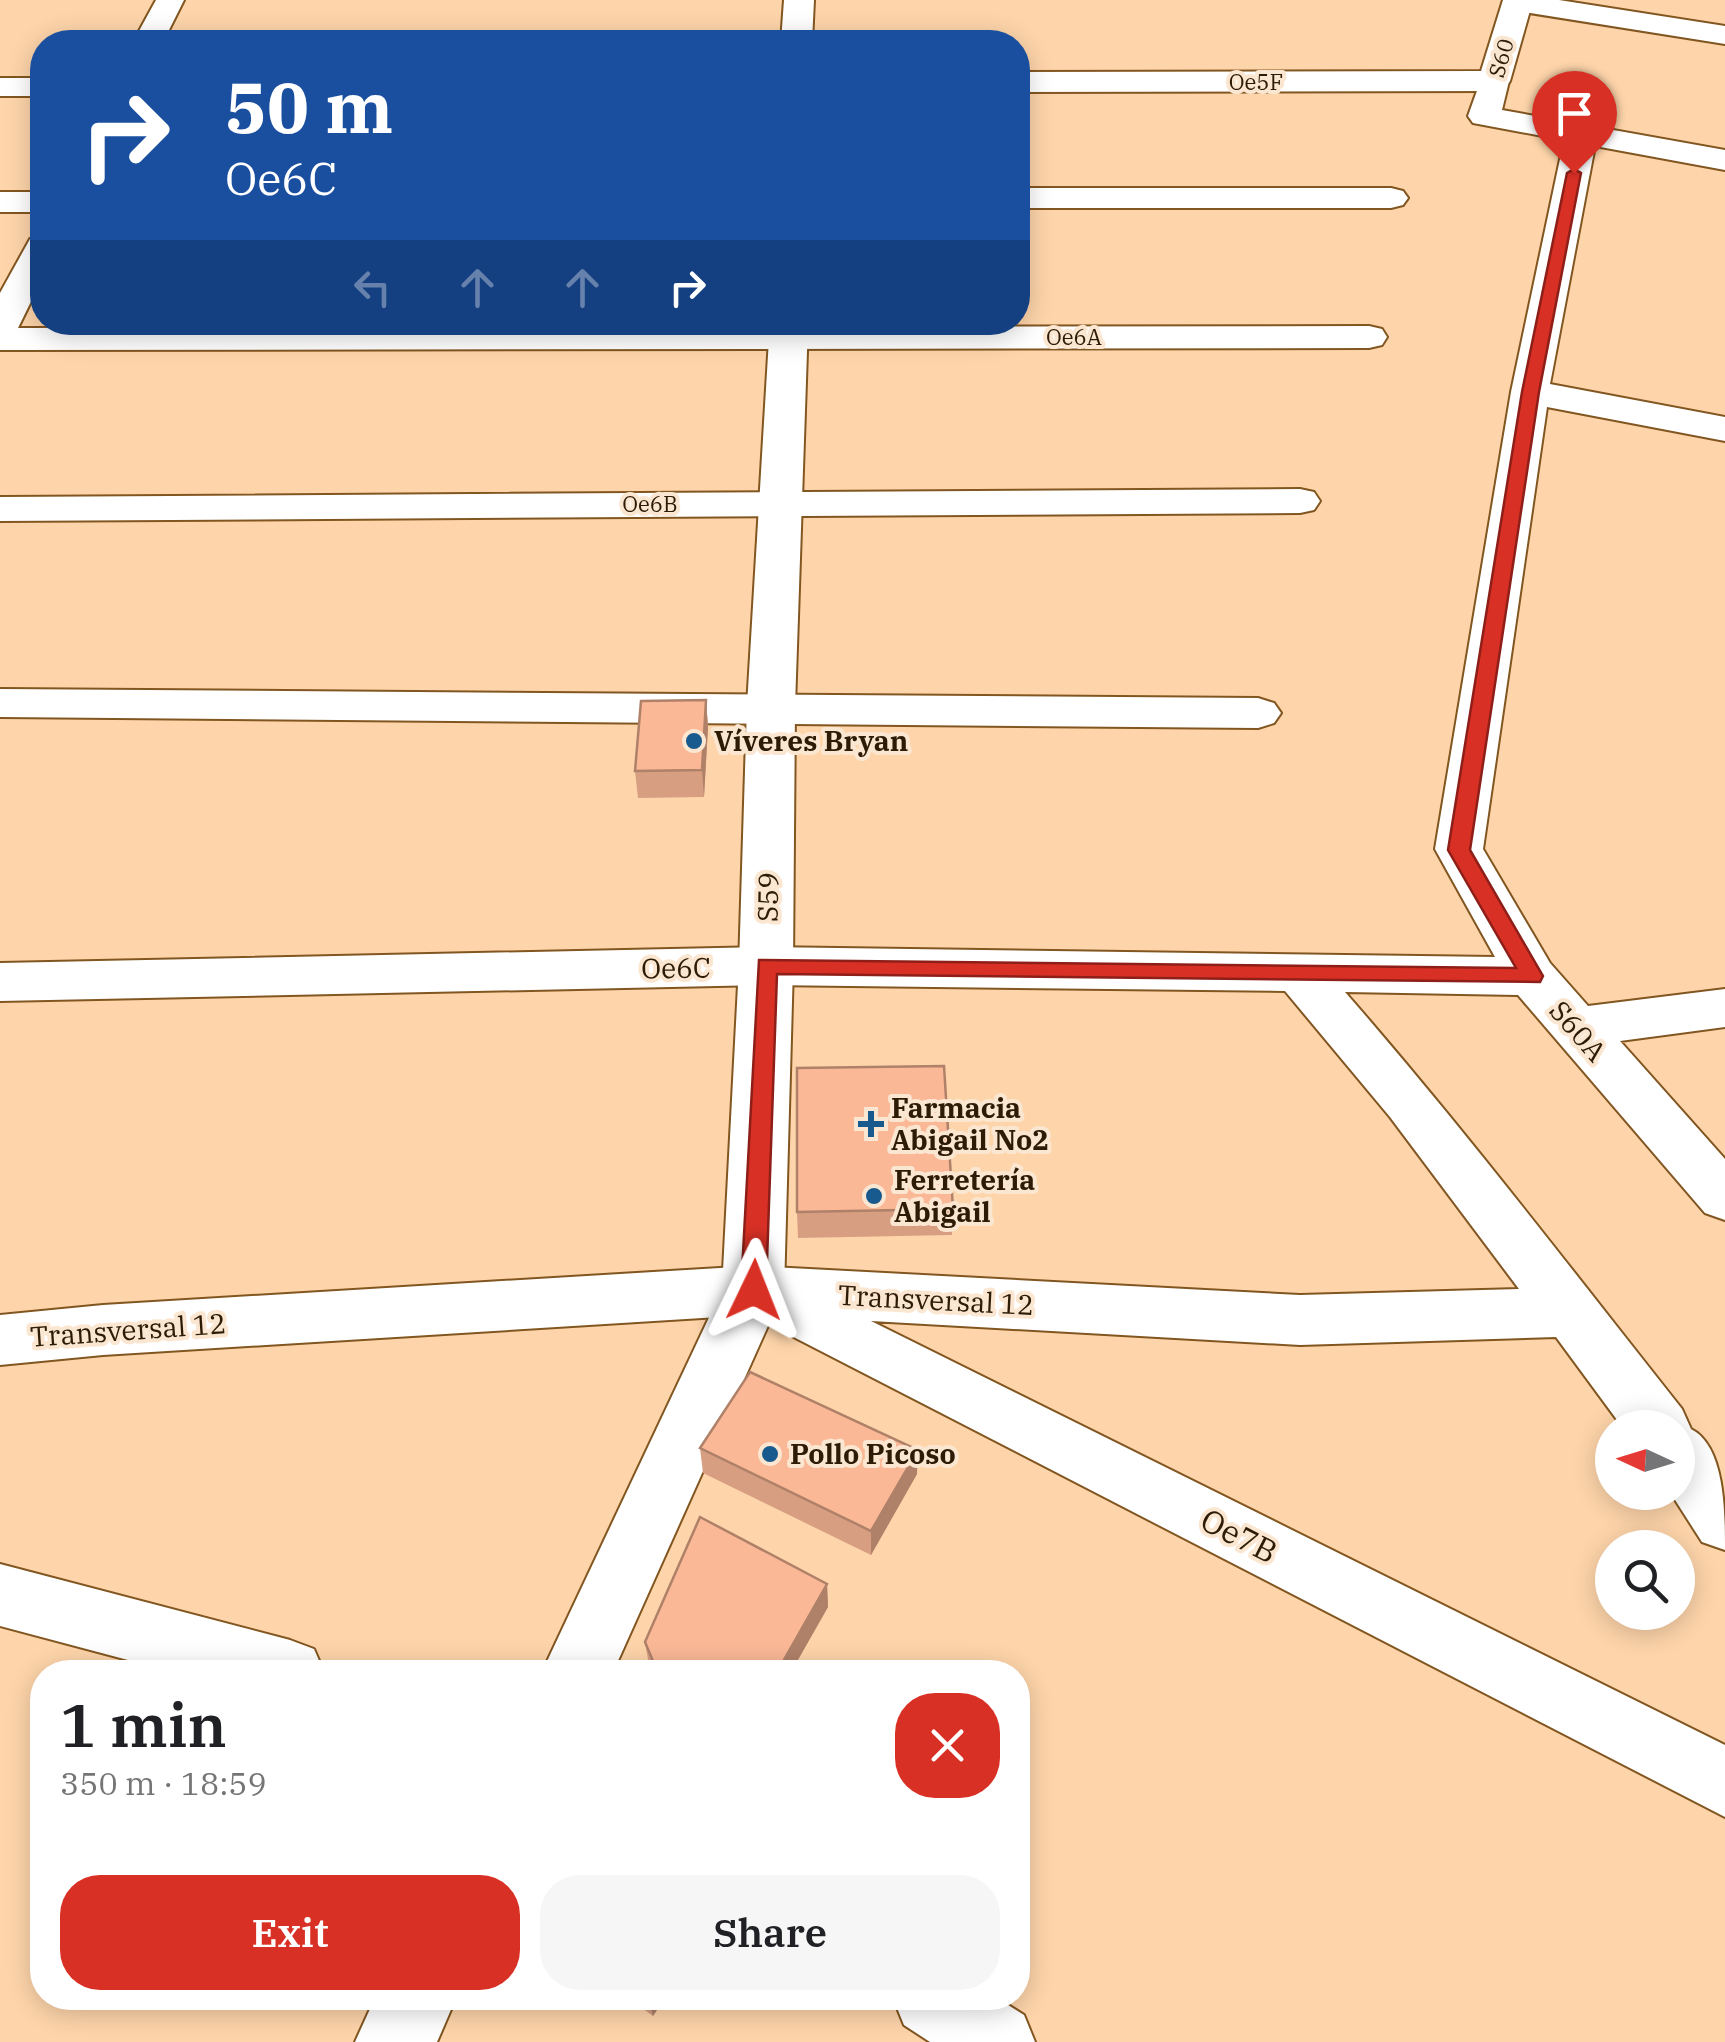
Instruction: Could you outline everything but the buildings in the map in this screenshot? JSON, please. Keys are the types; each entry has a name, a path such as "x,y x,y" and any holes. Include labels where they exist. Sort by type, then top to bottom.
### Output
{"street":[{"path":"154,30 170,0"},
{"path":"798,0 798,30"},
{"path":"1518,1 1725,34"},
{"name":"S60","path":"1518,1 1484,116 1582,136"},
{"name":"Oe5F","path":"1030,82 1494,81"},
{"path":"0,87 30,87"},
{"path":"1582,136 1725,160"},
{"name":"S60A","path":"1582,136 1530,392 1459,850 1532,976 1725,1197"},
{"path":"1030,198 1391,198"},
{"path":"0,202 30,202"},
{"path":"0,327 30,269"},
{"name":"Oe6A","path":"1030,333 1369,337"},
{"name":"Oe6A","path":"0,339 350,335"},
{"name":"S59","path":"583,1660 754,1290 771,706 788,335"},
{"path":"1530,392 1725,430"},
{"name":"Oe6B","path":"0,509 1300,501"},
{"path":"0,703 771,706 1258,713"},
{"name":"Oe6C","path":"0,982 766,966 1532,976"},
{"path":"1300,975 1408,1102 1647,1410"},
{"path":"1573,1027 1725,1008"},
{"name":"Transversal 12","path":"0,1340 103,1330 754,1290 1300,1320 1574,1312"},
{"name":"Oe7B","path":"754,1290 1725,1782"},
{"path":"1695,1477 1725,1521"},
{"path":"0,1595 245,1660"},
{"path":"395,2042 411,2010"},
{"path":"949,2010 998,2042"}],"place":[{"name":"Víveres Bryan","path":"694,741"},
{"name":"Farmacia Abigail No2","path":"871,1124"},
{"name":"Ferretería Abigail","path":"874,1196"},
{"name":"Pollo Picoso","path":"770,1454"}],"route":[{"path":"754,1290 766,966 1532,976 1459,850 1530,392 1574,173"}]}
